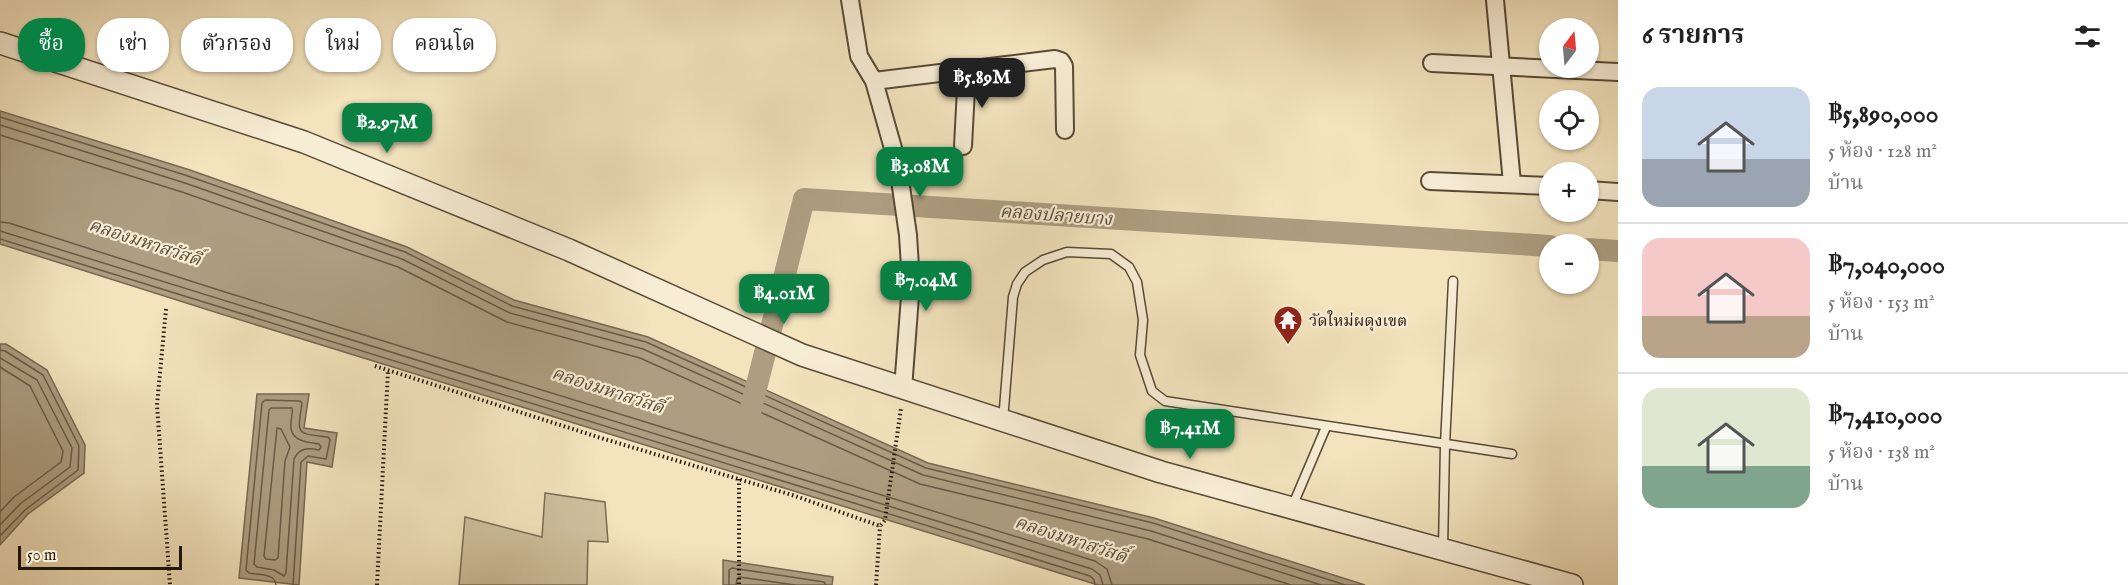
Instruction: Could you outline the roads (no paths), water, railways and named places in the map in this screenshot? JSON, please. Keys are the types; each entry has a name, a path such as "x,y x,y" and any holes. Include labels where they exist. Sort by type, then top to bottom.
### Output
{"street":[{"path":"850,0 859,56 874,81 898,166 908,235 911,283 903,389"},
{"path":"1496,0 1512,183"},
{"path":"0,43 304,142 569,250 802,355 1161,472 1572,585"},
{"path":"874,81 1055,59 1061,61 1064,66 1065,130"},
{"path":"1432,63 1618,72"},
{"path":"963,146 967,70"},
{"path":"1430,181 1539,185"},
{"path":"1599,191 1618,192"}],"lane":[{"path":"1003,422 1012,297 1017,284 1025,272 1043,261 1067,252 1112,254 1129,267 1137,282 1143,320 1140,355 1152,391 1165,401 1512,454"},
{"path":"1443,549 1445,445 1453,281"},
{"path":"1292,507 1326,427"}],"water":[{"name":"คลองมหาสวัสดิ์","path":"0,111 190,170 407,247 514,300 648,337 928,463 1154,518 1365,585 1098,585 0,244"},
{"path":"0,344 6,344 47,370 85,445 84,473 28,514 0,545"},
{"path":"257,394 309,394 304,428 337,433 332,467 307,462 299,585 239,578"},
{"path":"723,560 833,577 832,585 723,585"}],"waterway":[{"name":"คลองปลายบาง","path":"749,416 804,199 1539,245"},
{"name":"คลองปลายบาง","path":"1599,250 1618,251"}],"place":[{"name":"วัดใหม่ผดุงเขต","path":"1288,346"}]}
